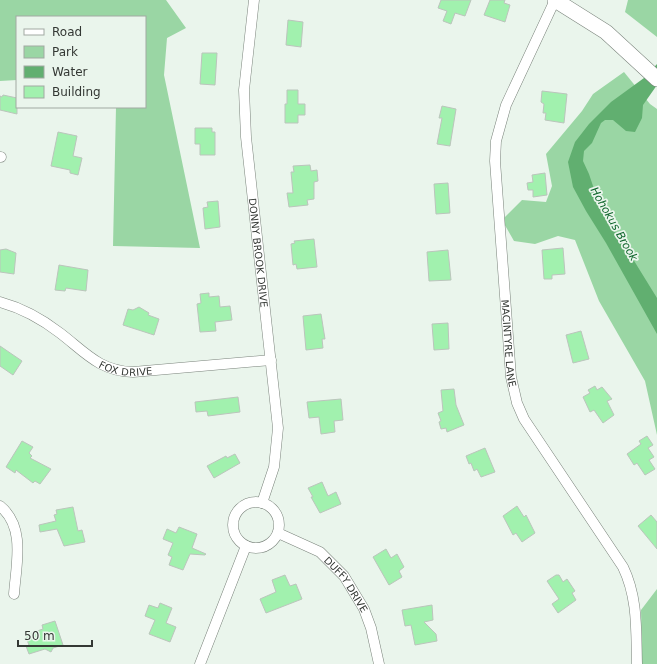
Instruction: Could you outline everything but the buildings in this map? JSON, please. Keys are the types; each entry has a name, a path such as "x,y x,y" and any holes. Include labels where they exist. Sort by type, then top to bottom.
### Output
{"street":[{"name":"DONNY BROOK DRIVE","path":"254,0 244,90 246,129 277,414 276,451 269,487 262,503"},
{"path":"555,0 606,32 652,74"},
{"name":"MACINTYRE LANE","path":"555,0 506,105 496,141 495,161 511,377 517,403 524,419 623,567 629,580 636,607 637,664"},
{"name":"FOX DRIVE","path":"0,302 27,312 44,321 96,362 122,372 271,360"},
{"path":"262,503 269,506 278,518 278,533 268,545 253,548 246,546 240,542 233,528 236,514 247,504 262,503"},
{"path":"0,506 9,514 17,532 14,594"},
{"name":"DUFFY DRIVE","path":"278,533 320,552 344,576 364,609 371,628 379,664"},
{"path":"200,664 246,546"}],"green space":[{"path":"0,0 166,0 186,28 167,38 164,75 200,248 113,246 116,108 146,108 146,16 16,16 16,80 0,81"},
{"path":"628,0 657,0 657,37 625,12"},
{"path":"624,72 650,104 657,109 657,435 645,381 599,301 575,240 558,236 535,244 514,241 502,220 522,200 546,202 552,186 546,154 582,111 593,94"},
{"path":"657,589 657,664 642,664 641,610"}],"water":[{"path":"657,64 657,85 643,105 642,118 635,132 626,131 613,120 605,120 601,123 592,143 584,151 583,161 599,204 657,298 657,334 573,187 568,162 575,142 589,124 611,102 644,78"}],"water label":[{"name":"Hohokus Brook","path":"614,224"}]}
